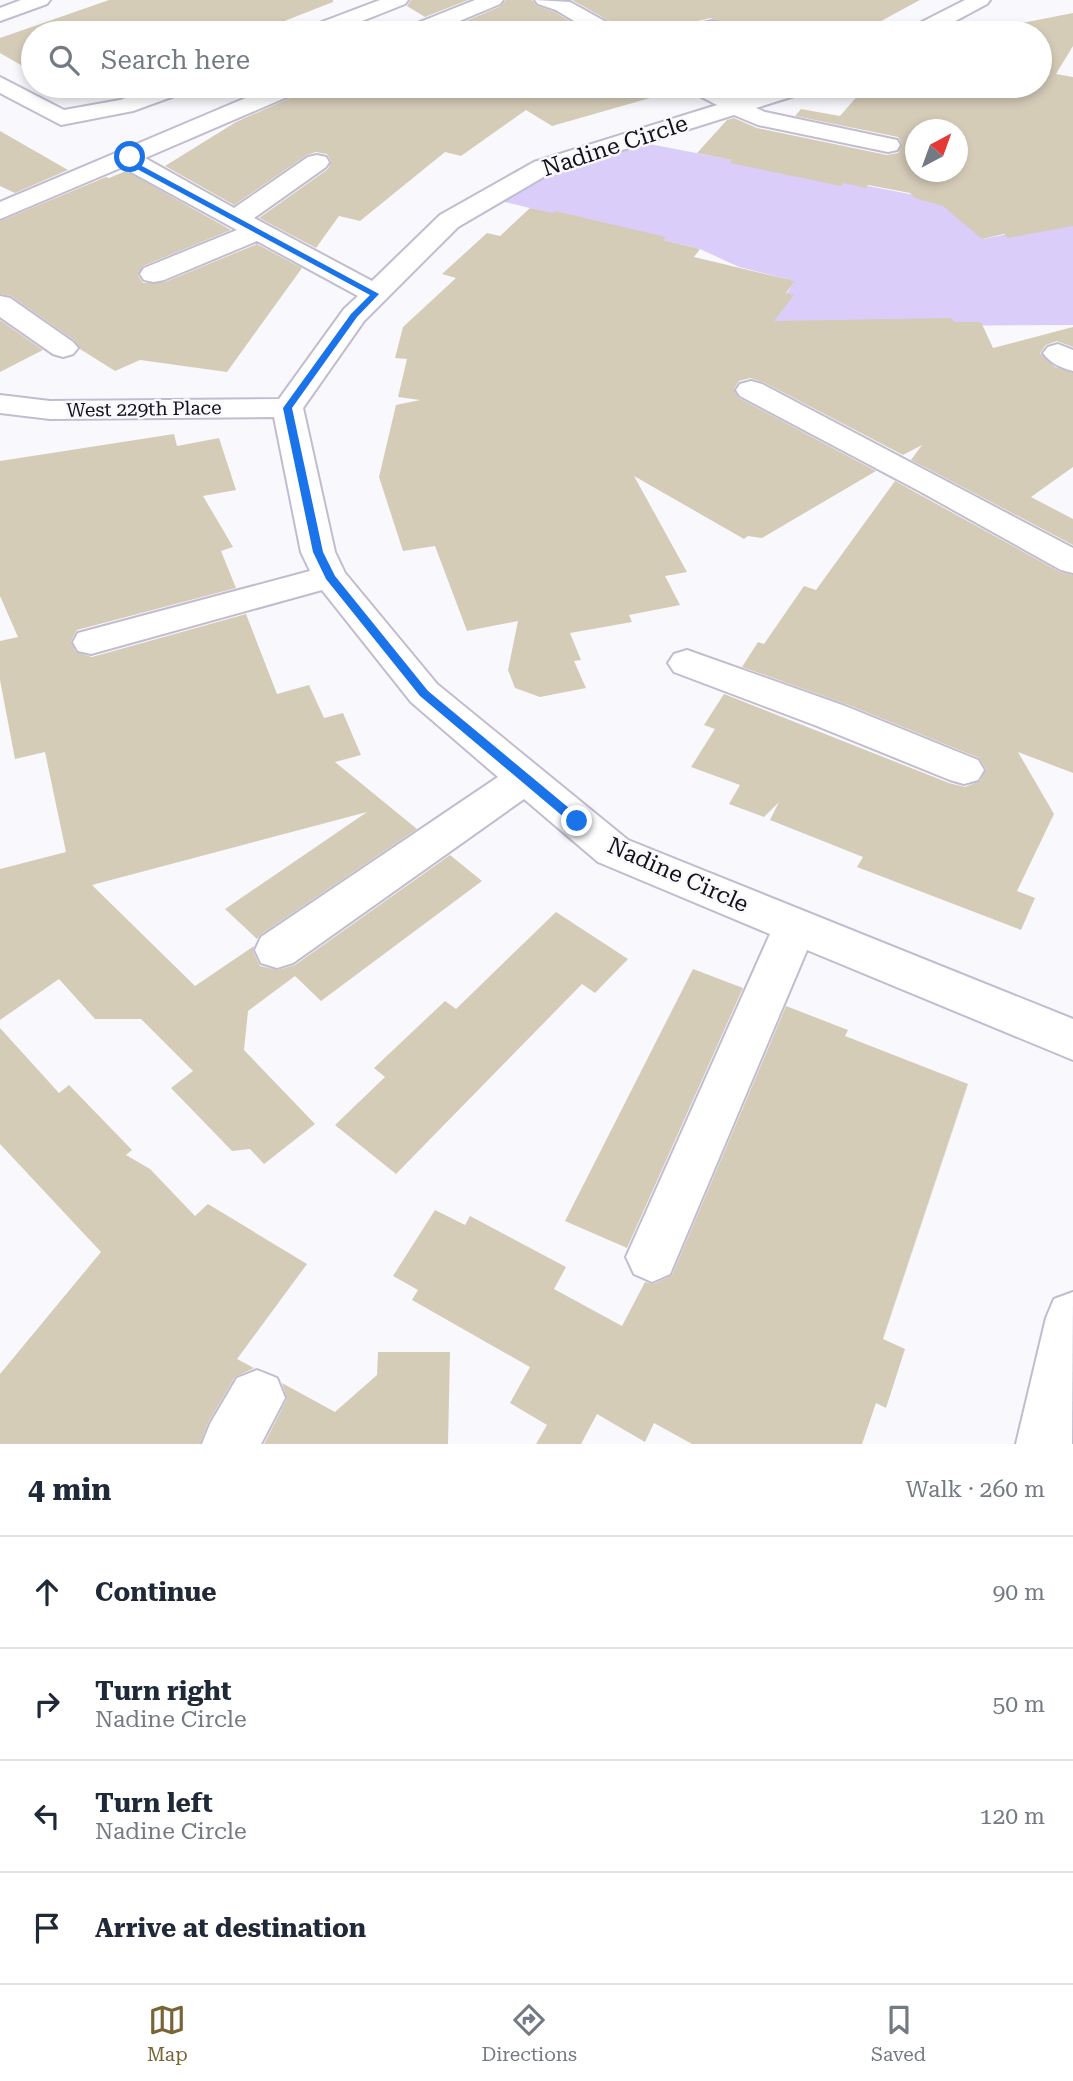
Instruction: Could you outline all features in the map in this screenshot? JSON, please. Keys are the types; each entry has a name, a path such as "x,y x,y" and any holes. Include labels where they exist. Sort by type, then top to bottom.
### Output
{"street":[{"path":"0,15 40,0"},
{"path":"345,21 398,0"},
{"path":"442,21 493,0"},
{"path":"545,0 563,6 589,21"},
{"path":"941,21 980,0"},
{"path":"0,84 21,96"},
{"path":"25,98 61,118 125,106 147,98"},
{"path":"0,211 265,98"},
{"path":"719,98 758,118 888,145"},
{"name":"Nadine Circle","path":"763,98 543,167 449,221 354,315 288,408 318,552 330,577 424,694 613,851 1073,1040"},
{"path":"130,157 139,167 375,294"},
{"path":"154,274 246,225 317,162"},
{"path":"0,304 63,348"},
{"path":"751,390 1073,562"},
{"name":"West 229th Place","path":"0,404 50,410 288,408"},
{"path":"91,642 330,577"},
{"path":"687,663 831,716 964,770"},
{"path":"278,950 525,778"},
{"path":"652,1257 795,926"},
{"path":"1044,1444 1073,1318"}],"shaded area":[{"path":"644,143 962,204 982,239 1073,222 1073,325 768,327 794,281 739,267 700,249 488,198"}],"building":[{"path":"109,0 333,0 285,21 49,21"},
{"path":"411,0 468,0 425,17 407,6"},
{"path":"506,0 532,0 537,6 570,21 466,21 501,6"},
{"path":"572,0 920,0 881,21 717,21 711,18 698,21 609,21"},
{"path":"1073,13 1073,46 1056,74 1073,77 1073,226 1008,238 1004,234 982,239 943,206 915,198 910,193 868,185 866,188 844,183 841,186 730,163 732,160 697,153 727,120 734,118 757,128 887,155 898,153 902,144 898,137 795,116 801,109 840,116 856,98 1052,98 1052,21 1032,21"},
{"path":"21,31 21,65 0,53 0,38"},
{"path":"290,98 650,98 552,126 526,110 461,156 445,152 360,221 339,216 316,248 259,218 328,169 331,161 327,154 316,152 307,155 234,205 165,166 236,122"},
{"path":"0,131 68,170 15,193 0,186"},
{"path":"126,171 231,230 143,266 138,275 143,283 165,282 257,244 302,268 227,372 140,360 115,371 80,349 74,340 11,296 0,294 0,221"},
{"path":"530,208 553,213 555,211 666,237 663,240 700,249 694,257 795,281 786,293 794,295 774,321 952,318 954,322 981,322 993,348 1073,327 1073,347 1057,341 1046,345 1040,353 1055,367 1073,373 1073,467 1031,497 1073,519 1073,545 911,460 922,445 903,455 763,382 750,378 739,381 734,389 739,398 876,471 762,538 748,536 744,539 634,476 687,572 665,576 680,605 629,615 632,622 570,633 581,660 574,661 586,688 540,697 515,688 508,670 518,621 467,631 435,546 403,551 379,477 396,405 420,400 398,397 407,359 395,358 403,327 456,278 442,274 487,233 500,236"},
{"path":"0,320 43,350 0,372"},
{"path":"174,434 177,446 219,438 236,490 203,496 233,547 221,551 236,588 77,630 71,641 76,652 92,657 246,614 277,694 309,685 324,718 343,713 361,755 335,762 417,829 257,939 225,909 367,812 92,885 195,986 254,946 253,951 260,966 278,970 295,965 450,855 482,881 321,1001 295,976 248,1011 244,1050 315,1124 264,1164 250,1149 232,1151 171,1088 193,1071 141,1019 95,1019 59,979 0,1020 0,869 66,852 45,752 15,759 0,680 0,641 18,637 0,596 0,461"},
{"path":"895,481 1060,572 1073,575 1073,773 1018,752 1054,814 1017,891 1035,898 1021,930 857,867 863,857 770,820 779,802 764,817 729,804 740,785 691,767 715,729 704,725 724,694 949,783 965,787 980,781 986,769 979,758 846,704 742,667 758,642 764,644 804,586 816,590"},
{"path":"556,912 628,959 595,993 582,984 396,1174 335,1125 385,1077 374,1068 445,1001 456,1009"},
{"path":"693,969 743,988 627,1248 565,1221"},
{"path":"786,1006 848,1030 845,1036 968,1084 883,1339 905,1349 886,1408 876,1403 862,1444 692,1444 654,1423 645,1442 597,1414 581,1444 536,1444 547,1425 510,1403 530,1367 412,1300 418,1290 393,1276 435,1210 465,1225 470,1216 566,1267 554,1289 622,1326 645,1282 653,1284 672,1275"},
{"path":"0,1028 59,1093 69,1085 132,1150 126,1155 150,1169 195,1216 208,1204 307,1264 237,1359 254,1368 235,1377 208,1423 200,1444 0,1444 0,1374 101,1252 0,1144"},
{"path":"378,1352 450,1352 448,1444 264,1444 287,1399 282,1383 335,1412 377,1375"}],"route":[{"path":"130,157 139,167 375,294 354,315 288,408 318,552 330,577 424,694 577,821"}]}
